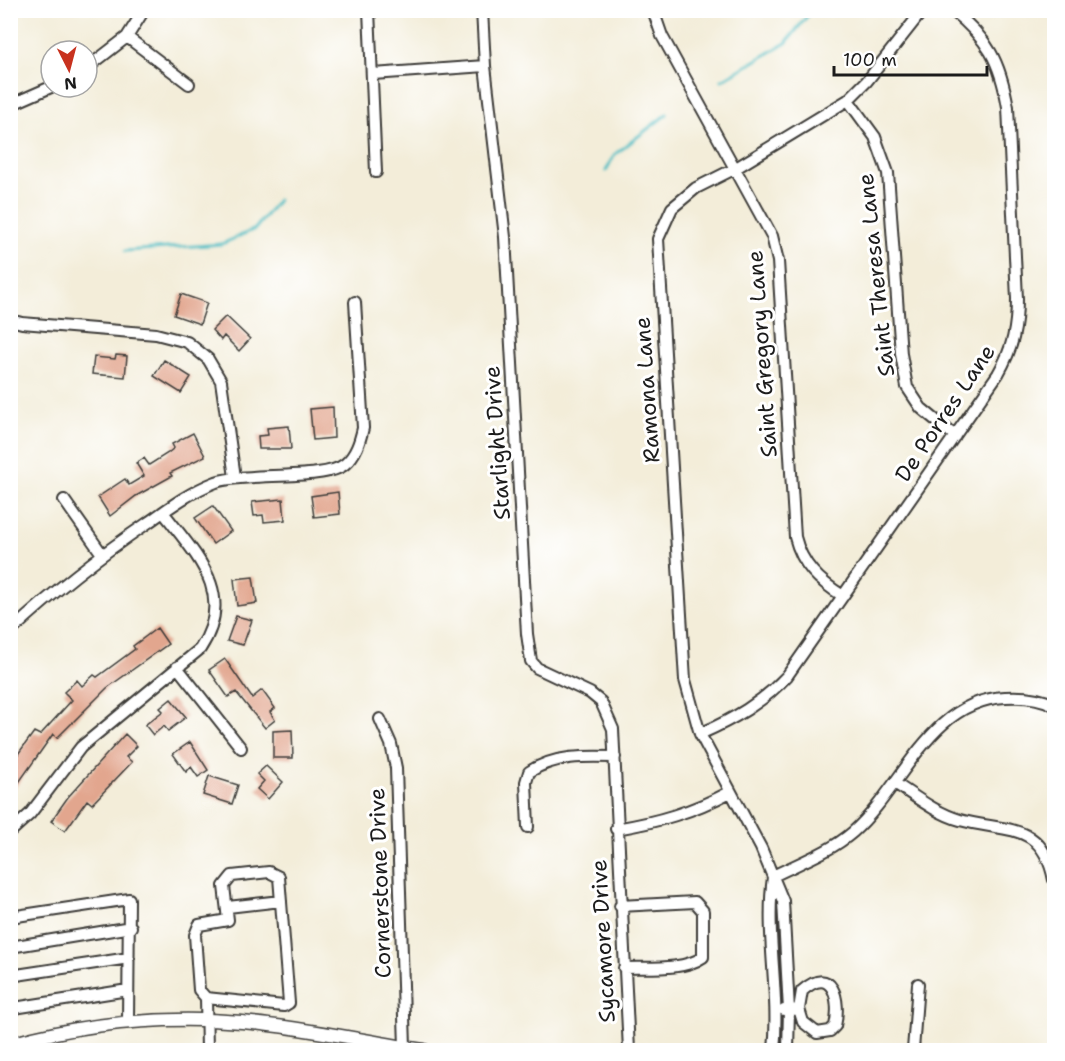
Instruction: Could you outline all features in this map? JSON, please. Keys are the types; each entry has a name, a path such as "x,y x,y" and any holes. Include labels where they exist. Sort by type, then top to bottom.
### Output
{"main road":[{"path":"10,1044 36,1037 128,1022 206,1021 272,1026 424,1050"}],"street":[{"path":"99,59 127,37 144,10"},
{"path":"369,10 376,172"},
{"name":"Starlight Drive","path":"482,10 485,66 505,237 526,634 531,661 544,674 590,693 601,702 613,729 616,829"},
{"name":"Saint Gregory Lane","path":"653,10 662,36 772,236 778,261 795,537 799,551 811,571 843,596"},
{"name":"Ramona Lane","path":"788,1050 794,1009 783,901 761,848 700,734 685,680 658,239 672,208 696,188 736,168 848,100 867,81 923,10"},
{"name":"De Porres Lane","path":"700,734 747,712 769,695 787,676 955,436 1011,351 1017,318 1008,107 996,61 983,38 952,10"},
{"path":"127,37 189,84"},
{"path":"373,74 485,66"},
{"path":"10,105 39,92"},
{"name":"Saint Theresa Lane","path":"848,100 875,137 888,172 901,354 907,387 921,408 955,436"},
{"path":"10,632 59,586 196,491 235,477 335,470 351,458 359,444 363,428 355,302"},
{"path":"10,320 156,334 187,342 208,359 221,381 235,477"},
{"path":"64,500 102,554"},
{"path":"10,832 30,814 81,747 200,649 210,634 214,616 214,597 210,577 200,560 163,512"},
{"path":"177,667 241,748"},
{"path":"773,876 836,845 854,831 896,784 928,738 958,712 984,700 1001,697 1028,697 1054,705"},
{"name":"Cornerstone Drive","path":"380,719 391,744 396,768 405,1047"},
{"path":"528,827 525,782 529,772 549,762 581,756 615,757"},
{"path":"896,784 939,812 1030,836 1043,847 1050,861 1054,880"},
{"path":"616,829 672,817 702,807 730,792"},
{"name":"Sycamore Drive","path":"616,829 629,1050"},
{"path":"206,998 284,1006 289,1003 279,877 269,872 232,876 224,886 228,920 199,925 195,934 199,990 206,998 207,1050"},
{"name":"Ramona Lane","path":"773,876 770,902 777,1010 774,1050"},
{"path":"10,917 129,899 131,927 128,1022"},
{"path":"228,907 281,901"},
{"path":"621,906 695,902 703,911 703,957 696,962 673,966 624,968"},
{"path":"10,947 131,927"},
{"path":"772,934 786,933"},
{"path":"10,976 129,958"},
{"path":"825,981 831,985 836,997 837,1019 830,1031 824,1033 812,1030 794,1009 809,985 825,981"},
{"path":"913,1050 918,984"},
{"path":"14,1008 128,990"},
{"path":"777,1010 794,1009"}],"building":[{"path":"181,294 207,303 200,324 174,315"},
{"path":"226,316 250,339 239,351 224,336 221,340 212,330"},
{"path":"116,355 127,356 125,377 92,374 94,357 115,359"},
{"path":"164,360 191,377 181,393 154,376"},
{"path":"333,407 334,438 313,440 310,409"},
{"path":"289,426 291,449 259,449 258,436 268,435 267,428"},
{"path":"193,433 205,456 170,473 172,476 136,496 110,516 98,497 125,479 129,485 144,476 136,463 144,458 149,465 174,448 172,444"},
{"path":"338,492 340,514 314,517 311,496"},
{"path":"283,499 285,520 264,522 263,515 254,516 252,502"},
{"path":"213,506 231,531 213,544 195,518"},
{"path":"253,577 257,603 237,606 234,579"},
{"path":"236,616 252,620 243,645 227,641"},
{"path":"157,628 168,644 107,688 57,738 53,734 10,795 10,765 34,732 40,735 72,700 64,692 77,680 82,686 94,675 97,677 135,649 133,646"},
{"path":"225,659 252,698 262,690 275,708 270,712 275,720 265,728 236,692 228,697 209,670"},
{"path":"171,699 186,717 168,731 164,726 153,735 145,725 163,711 160,708"},
{"path":"292,730 293,758 273,758 273,731"},
{"path":"125,734 137,746 126,757 132,762 92,804 87,800 65,831 51,821 68,797"},
{"path":"190,742 208,770 198,777 191,767 186,772 173,754"},
{"path":"266,766 283,782 268,799 257,789 264,781 257,774"},
{"path":"209,776 238,785 232,804 203,795"}],"waterway":[{"path":"722,80 786,43 812,10"},
{"path":"606,171 614,155 667,114"},
{"path":"125,251 222,244 255,229 278,200"}]}
